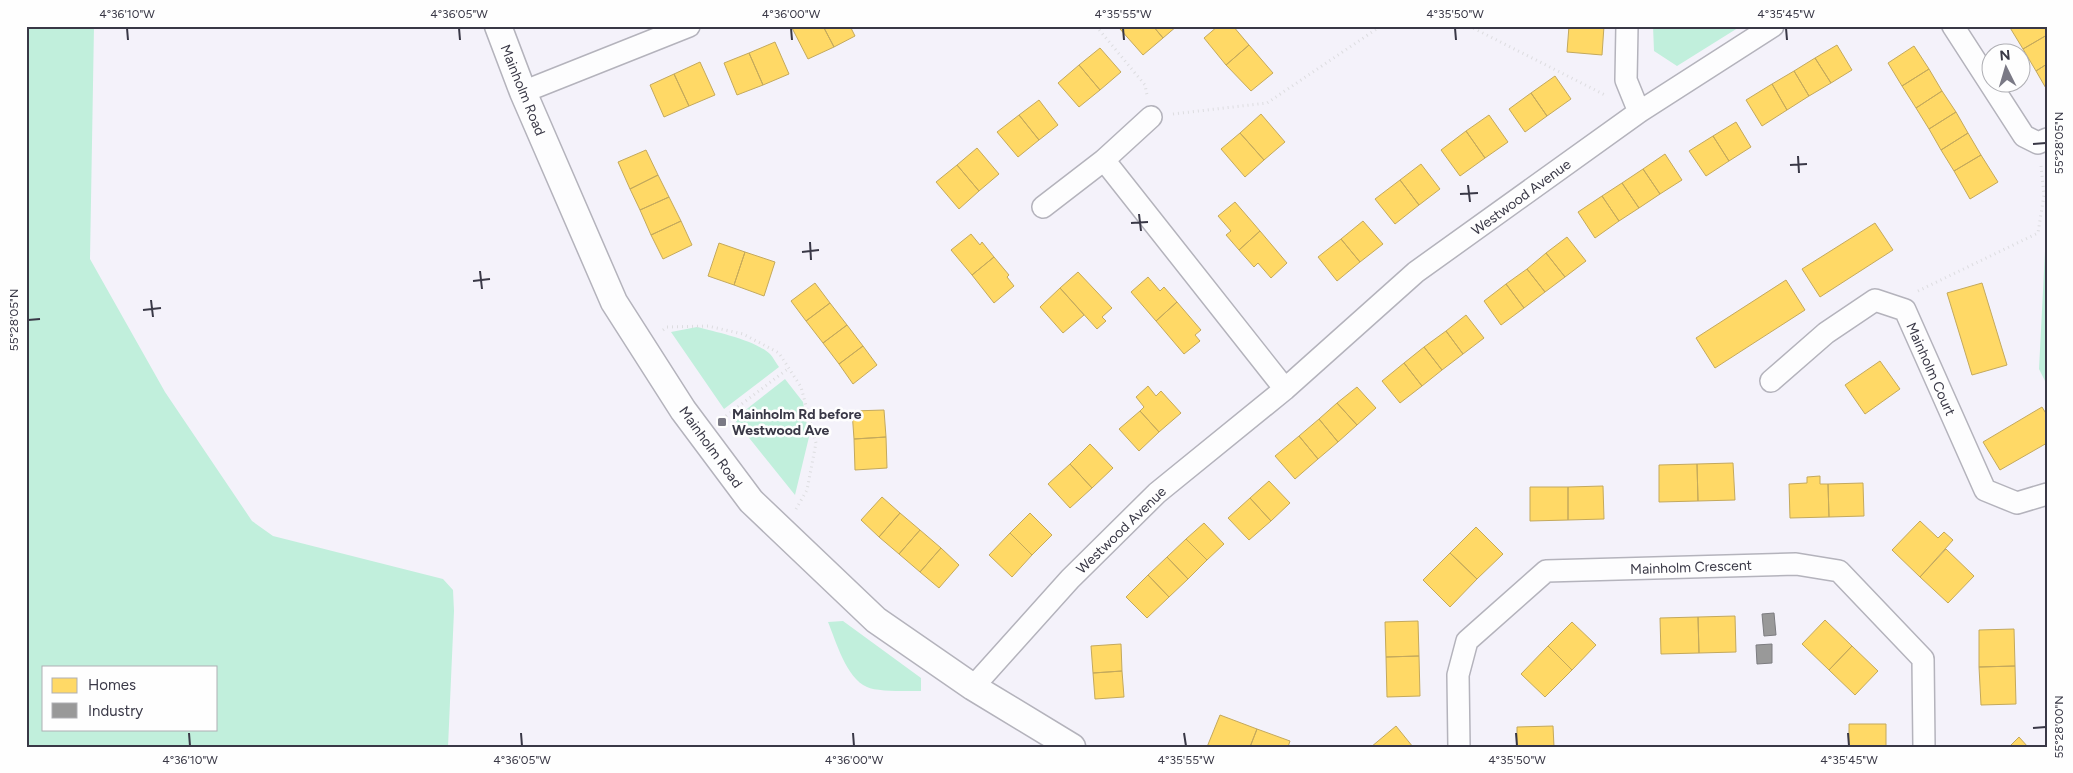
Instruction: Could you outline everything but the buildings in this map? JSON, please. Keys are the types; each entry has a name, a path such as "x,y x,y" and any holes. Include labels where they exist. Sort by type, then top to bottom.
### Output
{"street":[{"name":"Mainholm Road","path":"498,26 523,92 614,302 684,410 751,501 876,620 973,687 1072,747"},
{"path":"523,92 689,26"},
{"path":"1627,26 1626,80 1639,112"},
{"name":"Westwood Avenue","path":"973,687 1070,579 1157,493 1285,389 1416,272 1639,112 1773,26"},
{"path":"1953,26 2024,136 2043,141"},
{"path":"1043,208 1104,160 1151,117"},
{"path":"1104,160 1285,389"},
{"name":"Mainholm Court","path":"1771,381 1826,333 1875,300 1905,310 1986,490 2017,503 2047,494"},
{"name":"Mainholm Crescent","path":"1459,747 1458,675 1467,641 1546,571 1796,564 1839,571 1923,659 1924,747"}],"path":[{"path":"1096,26 1145,85 1151,117 1267,102 1381,26"},
{"path":"1469,26 1639,112"},
{"path":"1905,310 1916,292 2038,233 2044,195 2043,141"},
{"path":"641,343 667,328 708,326 744,334 779,352 801,387 816,443 807,490 783,531"},
{"path":"702,435 789,368"}],"green space":[{"path":"26,26 94,26 90,259 165,392 252,521 273,536 443,579 453,590 454,611 448,747 26,747"},
{"path":"1653,26 1741,26 1677,66 1654,51"},
{"path":"2047,212 2047,385 2039,369"},
{"path":"697,327 735,337 755,345 770,354 779,367 724,409 671,332"},
{"path":"785,379 803,402 809,437 795,495 734,419"},
{"path":"843,621 921,678 921,691 872,689 853,676 843,658 828,622"}],"place":[{"name":"Mainholm Rd before Westwood Ave","path":"722,422"}]}
